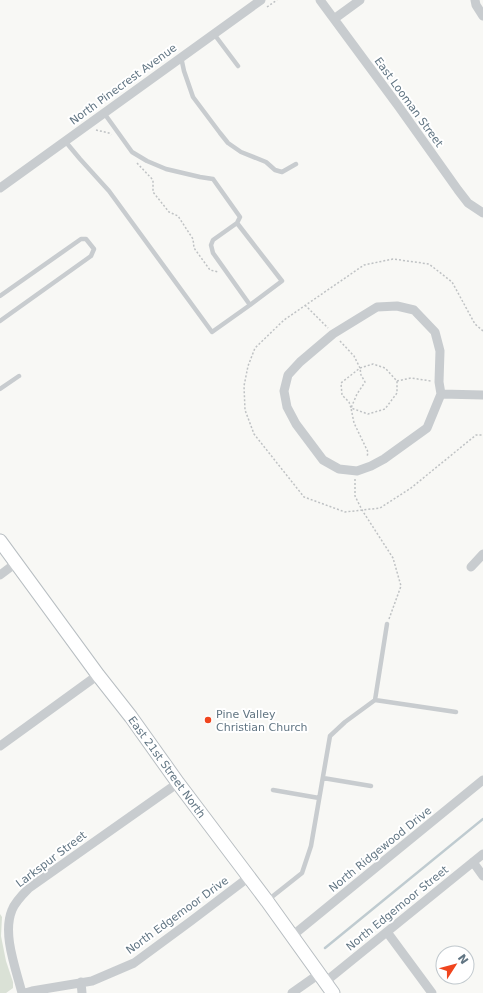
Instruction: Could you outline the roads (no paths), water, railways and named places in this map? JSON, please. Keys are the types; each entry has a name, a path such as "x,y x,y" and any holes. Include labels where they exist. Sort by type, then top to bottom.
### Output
{"main road":[{"name":"East 21st Street North","path":"0,541 267,901 333,993"}],"street":[{"name":"North Pinecrest Avenue","path":"0,188 261,0"},
{"name":"East Looman Street","path":"320,0 458,190 468,203 483,213"},
{"path":"334,19 360,0"},
{"path":"474,0 483,16"},
{"path":"397,306 414,310 435,332 440,351 440,394 426,428 384,459 357,471 339,469 323,460 296,424 287,407 284,391 288,375 300,362 333,334 377,307 397,306"},
{"path":"440,394 483,395"},
{"path":"471,567 483,554"},
{"path":"0,575 16,563"},
{"path":"0,746 98,675"},
{"name":"North Ridgewood Drive","path":"292,936 483,780"},
{"name":"Larkspur Street","path":"22,993 10,948 8,929 12,911 19,898 29,888 178,783"},
{"name":"North Edgemoor Street","path":"292,993 322,978 386,932 483,854"},
{"path":"473,862 483,876"},
{"name":"North Edgemoor Drive","path":"25,993 92,980 134,963 191,922 249,877"},
{"path":"386,932 432,993"},
{"path":"80,982 82,993"}],"lane":[{"path":"214,34 238,66"},
{"path":"181,57 184,71 193,96 228,142 241,152 266,162 275,170 282,172 296,164"},
{"path":"104,113 132,152 147,161 166,169 213,179 240,217 237,223 213,240 211,246 213,253 250,305"},
{"path":"65,141 109,191 212,332 282,281 237,223"},
{"path":"0,296 81,239 86,239 94,250 91,256 0,321"},
{"path":"0,389 19,376"},
{"path":"375,700 386,624"},
{"path":"267,901 302,873 311,846 330,736 345,722 375,700 456,712"},
{"path":"323,778 371,786"},
{"path":"273,790 319,798"}],"waterway":[{"path":"325,948 483,819"}],"place":[{"name":"Pine Valley Christian Church","path":"208,720"}]}
